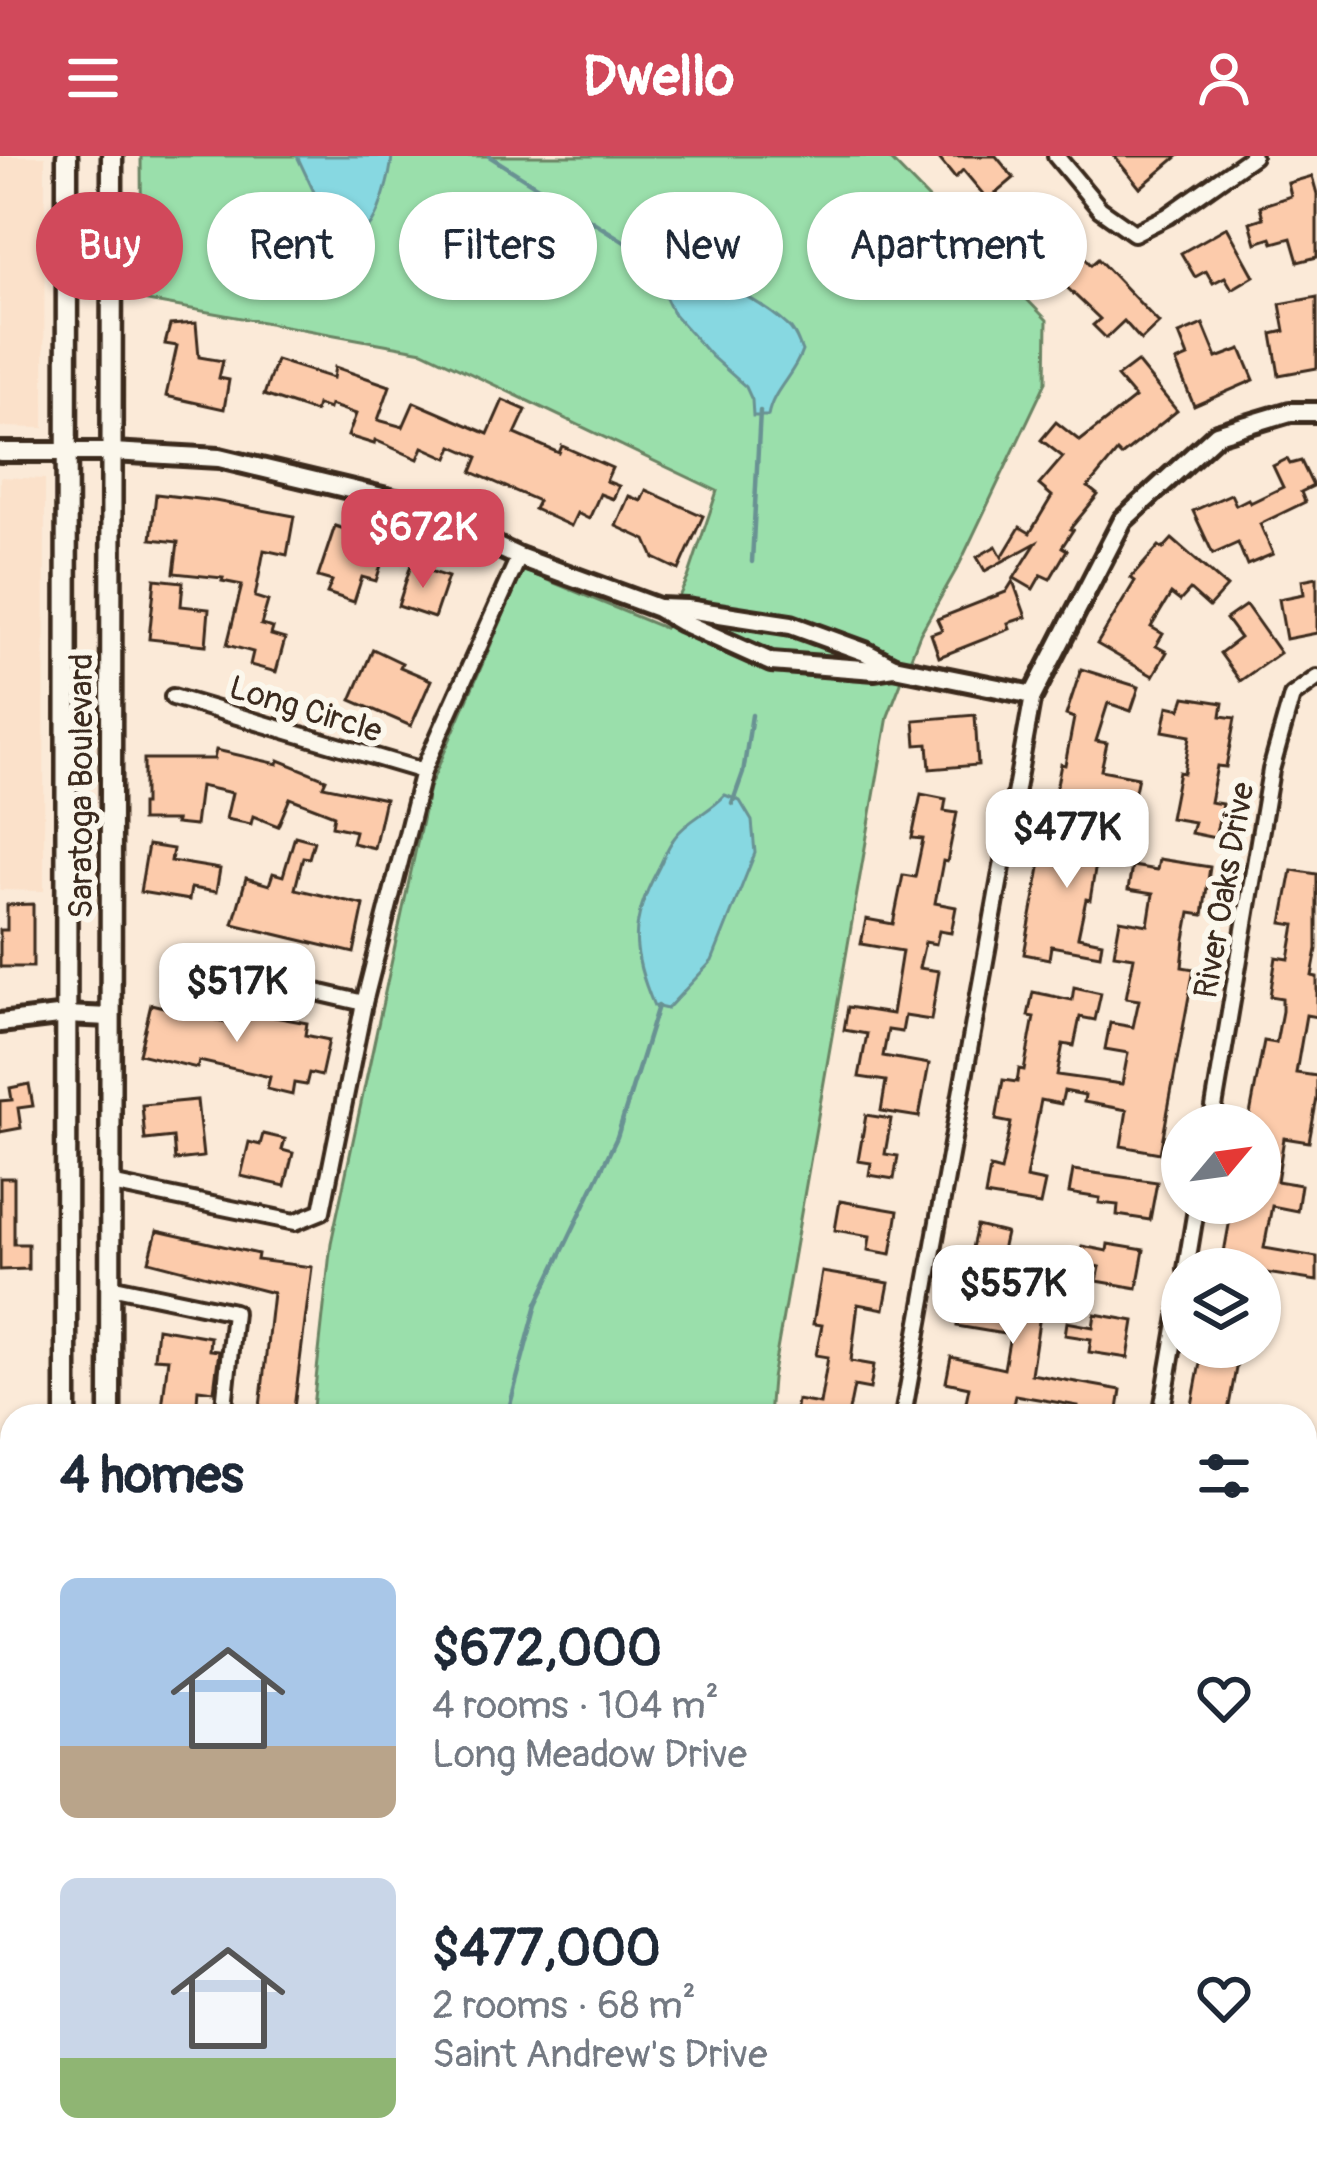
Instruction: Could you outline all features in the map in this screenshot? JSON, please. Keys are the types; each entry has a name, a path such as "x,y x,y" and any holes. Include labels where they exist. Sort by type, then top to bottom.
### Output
{"main road":[{"name":"Saratoga Boulevard","path":"66,1404 67,156"},
{"name":"Saratoga Boulevard","path":"110,1404 112,156"},
{"path":"66,1370 74,1404"}],"street":[{"path":"1056,156 1100,209 1134,233 1168,216 1253,156"},
{"path":"905,1404 1033,695 1124,520 1217,434 1290,412 1317,412"},
{"path":"0,452 219,458 399,501 519,557 658,608 771,662 875,670 894,667"},
{"path":"111,1184 295,1222 322,1211 364,1003 422,772 519,557"},
{"path":"658,608 791,625 894,667 1033,695"},
{"name":"River Oaks Drive","path":"1214,1104 1271,770 1292,695 1317,678"},
{"name":"Long Circle","path":"173,697 422,772"},
{"path":"192,963 364,1003"},
{"path":"0,1023 109,1017"},
{"path":"110,1286 234,1312 224,1404"},
{"path":"1163,1404 1169,1368"}],"shaded area":[{"path":"0,156 45,156 45,192 36,192 36,300 44,300 44,428 0,427"},
{"path":"0,477 45,479 44,891 0,890"}],"green space":[{"path":"141,156 887,156 922,192 807,192 807,300 1027,300 1047,320 1046,382 960,563 920,634 888,716 770,1404 313,1404 331,1243 429,788 523,570 664,628 688,578 717,491 423,351 142,300 183,300 183,192 141,192"}],"water":[{"path":"297,156 392,156 375,217 375,192 314,192"},
{"path":"667,300 751,300 790,327 802,351 768,416 753,416 746,387 673,313"},
{"path":"725,795 740,801 752,821 755,853 712,961 667,1009 654,1006 637,953 641,906 675,837"}],"building":[{"path":"937,156 996,156 1014,178 997,192 981,192 963,170 955,178"},
{"path":"1114,156 1178,156 1140,188"},
{"path":"1312,176 1317,194 1317,257 1298,262 1291,238 1256,243 1250,222 1263,218 1260,206 1291,196 1288,183"},
{"path":"1227,227 1254,276 1232,289 1225,277 1213,283 1206,271 1195,277 1181,253"},
{"path":"1098,259 1159,323 1141,340 1124,321 1106,338 1093,325 1100,319 1080,300 1087,300 1087,260 1091,265"},
{"path":"1317,297 1317,368 1279,375 1272,334 1285,331 1280,304"},
{"path":"196,323 199,357 223,361 219,378 229,380 224,409 166,396 177,346 165,344 170,325"},
{"path":"1203,324 1217,358 1241,349 1254,380 1194,406 1176,362 1188,357 1179,334"},
{"path":"276,360 333,378 335,367 390,386 378,420 403,427 414,402 488,434 503,400 526,410 515,434 559,453 562,446 612,468 606,481 619,486 613,499 600,494 589,519 577,513 571,526 534,509 538,501 472,472 478,457 453,446 448,458 423,447 418,459 375,440 374,444 348,436 356,414 330,405 329,409 317,405 315,412 264,395"},
{"path":"1137,362 1177,411 1121,456 1117,452 1088,487 1098,495 1070,529 1062,547 1067,550 1050,579 1041,575 1033,589 1014,578 1036,543 985,571 977,557 996,546 1002,557 1020,527 1030,533 1052,496 1039,485 1063,457 1041,440 1056,422 1080,441 1135,398 1117,377"},
{"path":"1287,459 1290,464 1301,461 1313,486 1301,492 1305,502 1260,524 1273,554 1247,565 1238,543 1213,554 1193,511 1231,494 1236,505 1248,499 1250,503 1283,487 1273,466"},
{"path":"646,490 703,516 679,570 654,558 646,540 616,526 629,496 641,501"},
{"path":"156,494 294,516 287,555 264,550 255,597 268,601 261,625 285,639 276,672 250,665 253,652 227,645 242,585 174,573 178,542 151,539"},
{"path":"335,526 388,543 376,581 362,577 354,602 327,593 332,581 318,577"},
{"path":"1172,539 1227,587 1209,607 1190,590 1180,601 1171,594 1151,627 1163,634 1156,646 1167,652 1153,676 1097,644 1135,581 1131,578 1159,546 1163,549"},
{"path":"411,565 448,577 434,618 398,606"},
{"path":"1317,577 1317,633 1286,639 1279,599 1304,594 1302,580"},
{"path":"155,579 183,582 181,606 209,609 206,645 149,639"},
{"path":"1013,581 1026,617 1008,623 1010,629 939,657 931,634 942,630 937,619 1006,592"},
{"path":"1246,605 1280,653 1240,681 1220,653 1240,638 1226,619"},
{"path":"373,649 431,680 411,726 351,700"},
{"path":"1081,669 1139,687 1131,711 1108,703 1096,741 1107,743 1101,770 1138,777 1133,800 1108,795 1106,809 1054,800 1074,718 1066,715"},
{"path":"1185,697 1223,703 1221,716 1235,718 1226,767 1217,766 1210,802 1222,804 1215,838 1191,833 1194,822 1170,818 1190,736 1163,731 1168,706 1181,709"},
{"path":"975,715 978,765 930,769 928,744 916,745 914,720"},
{"path":"216,750 278,764 279,760 326,779 323,786 385,799 374,848 352,843 355,831 332,826 334,815 290,798 278,826 253,816 251,824 226,819 232,793 200,786 195,826 141,821 144,759 214,759"},
{"path":"921,794 946,799 944,811 957,813 935,903 956,907 951,933 939,931 936,944 925,942 919,968 939,971 931,1020 905,1016 902,1032 888,1030 883,1056 929,1064 919,1117 881,1111 886,1081 859,1077 867,1034 844,1030 848,1007 892,1014 902,951 861,944 866,919 893,924 903,875 915,877 923,839 912,838"},
{"path":"1047,830 1127,844 1123,868 1096,864 1090,900 1086,899 1078,937 1102,942 1100,955 1051,946 1049,959 1024,954"},
{"path":"295,836 314,841 309,858 303,857 295,889 364,905 354,953 233,924 246,878 269,885 273,873 283,876"},
{"path":"148,845 173,849 171,861 220,869 216,892 191,888 189,900 140,892"},
{"path":"1159,859 1210,867 1203,915 1190,913 1185,939 1182,967 1194,969 1169,1104 1161,1104 1160,1153 1121,1146 1127,1110 1084,1102 1085,1095 1064,1091 1061,1104 1041,1100 1026,1178 1045,1182 1040,1205 985,1196 990,1168 1001,1171 1011,1123 996,1120 1003,1080 1017,1082 1019,1069 1024,1070 1034,1017 1028,1016 1033,992 1072,1000 1074,987 1101,993 1095,1020 1080,1017 1074,1046 1063,1044 1057,1075 1122,1084 1128,1053 1105,1049 1110,1023 1133,1027 1139,1000 1126,998 1134,957 1114,954 1120,920 1148,925 1153,894 1128,890 1132,866 1157,870"},
{"path":"1292,870 1317,874 1317,949 1312,976 1317,977 1317,1017 1306,1015 1296,1073 1317,1076 1317,1098 1309,1142 1284,1138 1281,1156 1281,1104 1252,1104 1264,1041 1276,1043 1282,1011 1282,998 1270,996 1276,957 1289,959 1295,925 1282,923"},
{"path":"33,904 33,967 0,967 0,930 7,930 7,905"},
{"path":"151,1004 229,1023 232,1009 307,1023 305,1035 329,1040 321,1076 309,1073 306,1085 294,1083 292,1095 267,1089 270,1077 199,1061 197,1068 139,1054"},
{"path":"29,1084 33,1106 18,1108 21,1128 0,1132 0,1101 12,1100 10,1088"},
{"path":"197,1100 203,1157 175,1160 173,1137 145,1140 142,1105"},
{"path":"866,1115 891,1119 885,1154 898,1156 894,1179 869,1175 871,1163 858,1161"},
{"path":"263,1134 285,1139 282,1150 293,1153 285,1186 241,1176 249,1142 260,1145"},
{"path":"1073,1170 1157,1182 1150,1220 1117,1215 1118,1205 1069,1193"},
{"path":"0,1178 14,1178 14,1244 28,1244 28,1269 0,1270"},
{"path":"1281,1182 1301,1185 1297,1211 1281,1208"},
{"path":"840,1201 898,1211 891,1254 868,1250 870,1236 835,1230"},
{"path":"1229,1224 1269,1224 1264,1248 1225,1248"},
{"path":"977,1226 1006,1233 995,1282 1018,1286 1016,1299 1030,1301 1027,1313 1040,1315 1031,1374 1121,1390 1119,1404 1067,1404 1015,1395 1013,1404 966,1404 969,1387 946,1382 951,1357 1004,1369 1010,1335 957,1326 963,1289 977,1292 981,1263 969,1261"},
{"path":"157,1231 258,1254 257,1260 312,1267 295,1404 260,1404 273,1293 149,1261"},
{"path":"1108,1244 1144,1250 1137,1288 1097,1281 1100,1267 1078,1263 1082,1246 1107,1251"},
{"path":"1281,1251 1317,1257 1317,1281 1281,1275"},
{"path":"822,1272 889,1283 884,1309 858,1304 851,1361 874,1365 870,1389 854,1386 850,1404 820,1404 828,1357 816,1355 822,1325 813,1324"},
{"path":"1095,1314 1134,1321 1128,1358 1089,1352 1091,1339 1065,1335 1067,1322 1093,1327"},
{"path":"157,1328 210,1337 209,1350 219,1351 214,1391 198,1389 197,1404 162,1404 168,1359 154,1358"},
{"path":"1199,1368 1236,1368 1229,1404 1192,1404"}],"waterway":[{"path":"489,156 621,240"},
{"path":"752,562 760,411"},
{"path":"732,804 743,773 752,715"},
{"path":"510,1404 537,1304 617,1137 658,1006"}]}
